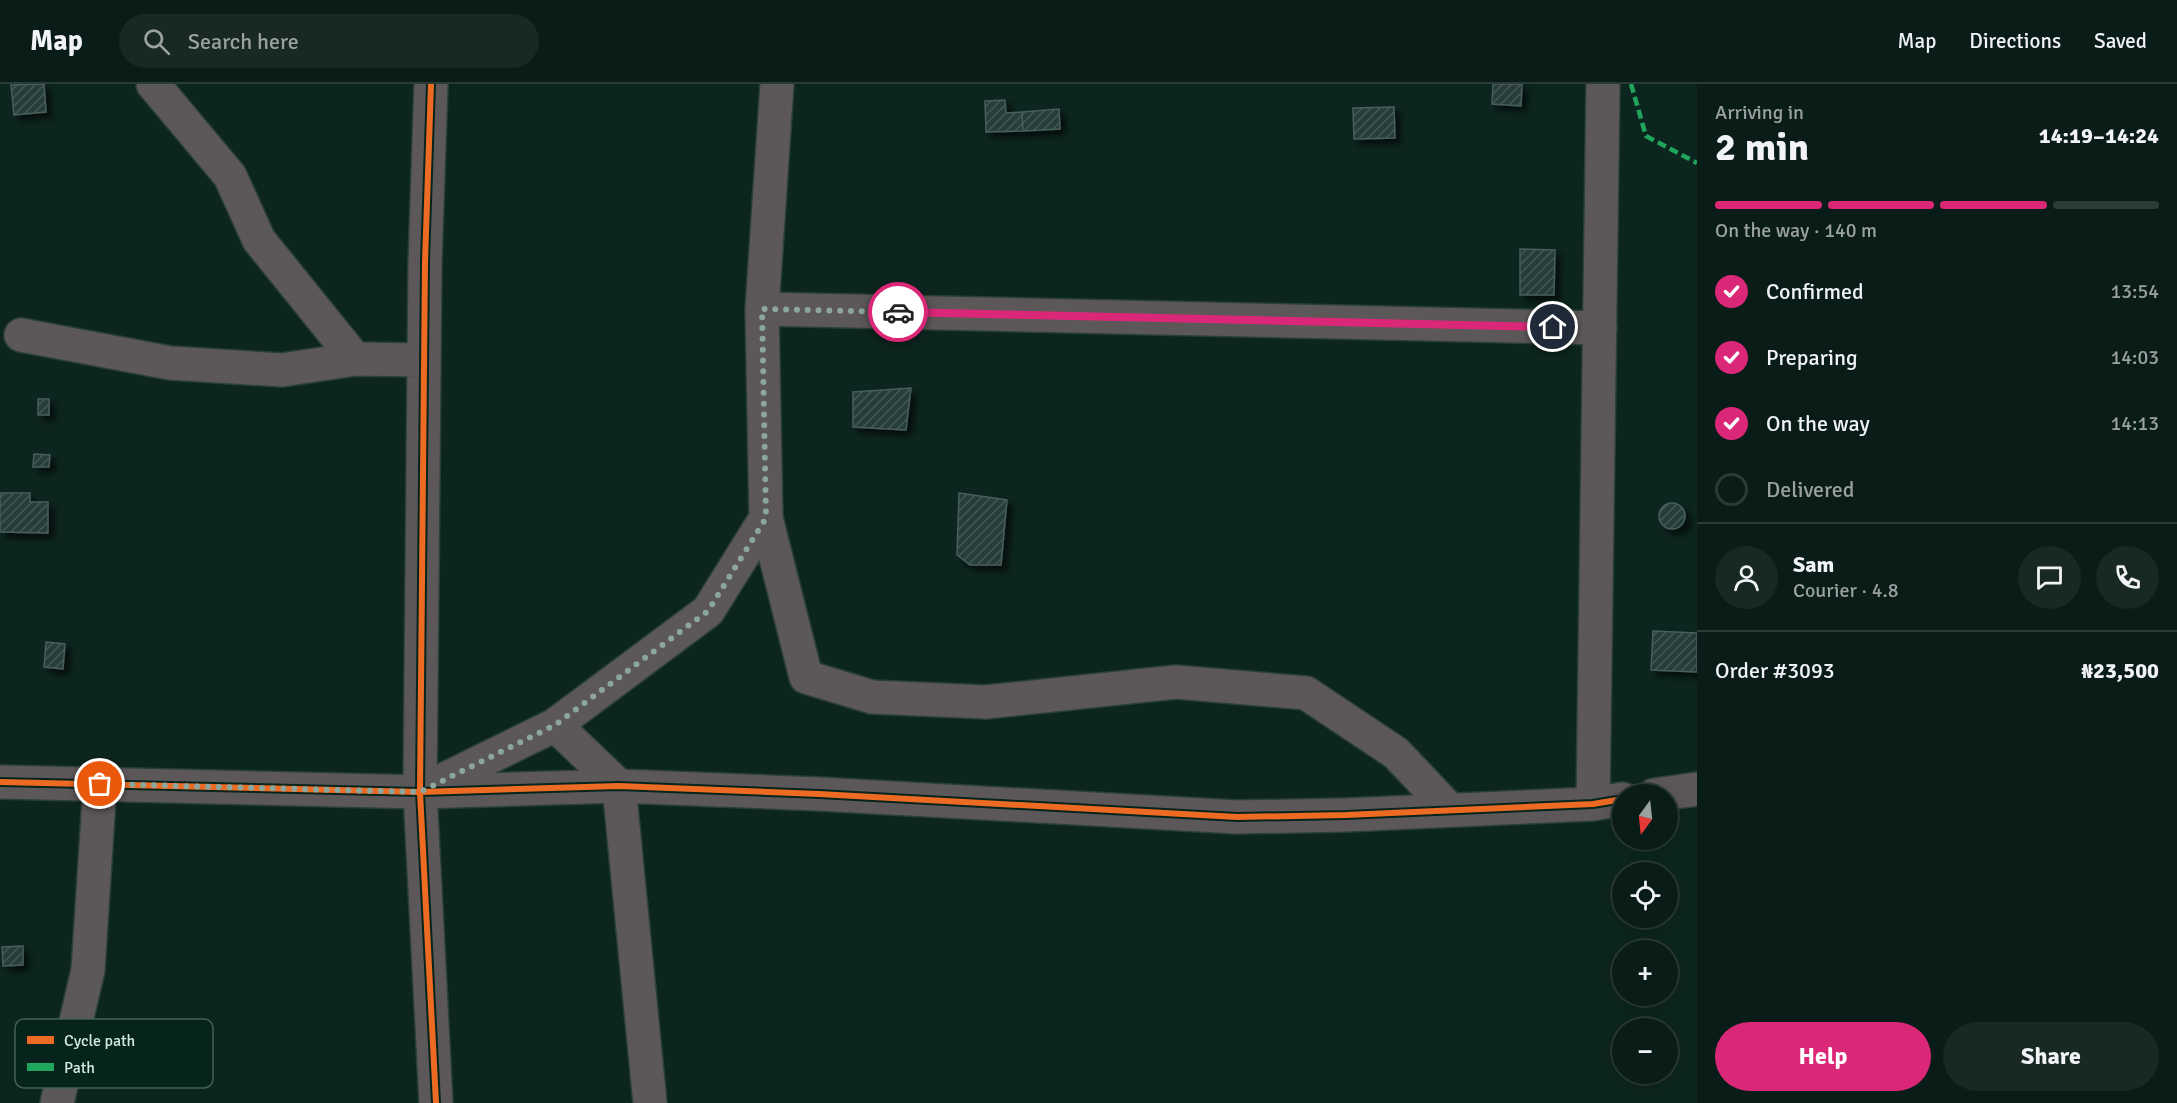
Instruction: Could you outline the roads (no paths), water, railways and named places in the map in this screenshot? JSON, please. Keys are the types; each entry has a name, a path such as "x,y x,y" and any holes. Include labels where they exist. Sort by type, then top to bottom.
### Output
{"street":[{"path":"153,84 230,176 259,240 355,358"},
{"path":"431,84 424,360 420,792 436,1103"},
{"path":"777,84 762,309 766,518 806,677 872,697 986,702 1176,682 1306,693 1396,753 1450,810"},
{"path":"0,782 420,792 619,786 819,794 1238,817 1450,810 1608,801 1600,328 1603,84"},
{"path":"762,309 1600,328"},
{"path":"21,334 170,363 282,370 355,358 424,360"},
{"path":"420,792 555,725 708,611 766,518"},
{"path":"555,725 619,786 650,1103"},
{"path":"77,1019 88,970 100,784"},
{"path":"1678,792 1697,789"},
{"path":"57,1103 60,1088"}]}
